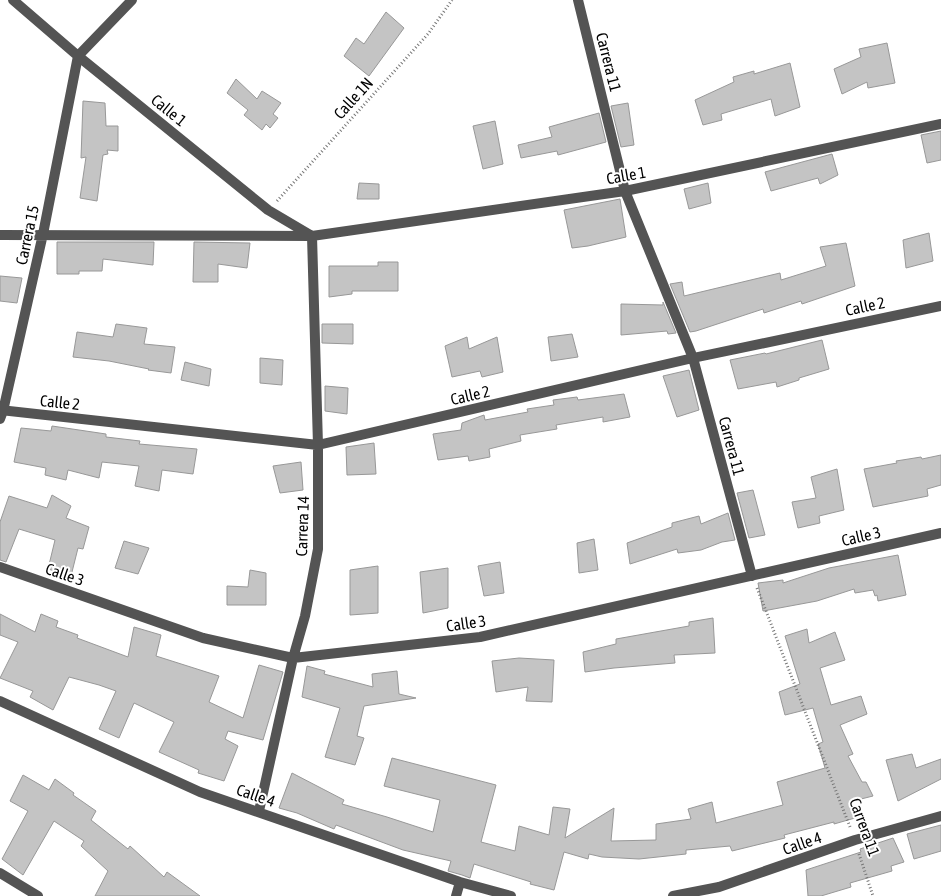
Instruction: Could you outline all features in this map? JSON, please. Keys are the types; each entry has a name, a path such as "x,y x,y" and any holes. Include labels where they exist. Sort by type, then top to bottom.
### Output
{"street":[{"name":"Calle 1","path":"13,0 78,56 268,210 312,236"},
{"path":"78,56 132,0"},
{"name":"Carrera 11","path":"578,0 625,191 693,358 752,576"},
{"name":"Carrera 15","path":"1,413 42,234 78,56"},
{"name":"Calle 1","path":"0,234 312,236 625,191 941,124"},
{"name":"Carrera 14","path":"259,812 293,658 305,616 318,549 318,445 312,236"},
{"name":"Calle 2","path":"1,413 318,445 693,358 941,306"},
{"name":"Calle 3","path":"0,567 202,638 293,658 480,637 941,533"},
{"name":"Calle 4","path":"1,703 200,792 460,882 511,896"},
{"name":"Calle 4","path":"673,896 719,887 855,840 941,816"},
{"path":"0,873 38,896"},
{"path":"456,896 460,882"}],"path":[{"name":"Calle 1N","path":"268,210 428,34 452,0"},
{"name":"Carrera 11","path":"752,576 855,840 873,896"}],"building":[{"path":"386,12 404,28 369,76 344,56 356,38 364,44"},
{"path":"887,43 895,83 868,88 867,82 842,94 834,69 861,57 859,49"},
{"path":"790,63 800,107 775,116 771,99 721,114 722,120 703,125 695,100 734,82 733,77 754,71 754,74"},
{"path":"236,79 257,99 262,91 281,103 273,114 278,118 270,128 266,124 262,130 244,115 248,110 227,93"},
{"path":"83,101 105,103 106,126 118,126 118,151 107,150 108,154 103,155 97,201 80,198 86,157 81,158"},
{"path":"628,103 634,145 621,147 611,106"},
{"path":"599,113 606,142 558,155 557,151 521,158 518,145 552,137 549,127"},
{"path":"495,121 503,164 483,169 473,126"},
{"path":"941,131 941,160 927,163 921,135"},
{"path":"832,154 838,175 820,184 818,178 771,191 765,172"},
{"path":"359,183 379,184 379,199 357,199"},
{"path":"708,183 711,203 689,209 684,189"},
{"path":"620,199 626,237 572,248 564,210"},
{"path":"929,233 933,261 906,268 903,240"},
{"path":"57,242 154,242 153,265 103,259 102,271 79,271 79,274 57,274"},
{"path":"194,242 250,243 247,268 218,264 218,282 193,282"},
{"path":"846,243 855,286 802,304 801,301 764,313 763,309 696,331 690,332 670,284 682,282 684,296 780,273 781,280 826,266 820,247"},
{"path":"378,262 398,262 398,291 352,291 352,294 329,297 329,266 378,266"},
{"path":"0,276 22,278 17,303 0,301"},
{"path":"663,302 676,333 668,334 667,331 621,335 621,304 663,305"},
{"path":"116,324 147,328 144,344 175,347 171,373 109,361 73,357 77,332 113,337"},
{"path":"322,324 353,324 353,344 322,343"},
{"path":"572,334 578,357 551,361 548,337"},
{"path":"467,337 469,349 497,337 503,372 482,377 480,371 452,377 445,346"},
{"path":"822,340 829,369 777,387 776,382 738,389 730,360 766,354"},
{"path":"260,358 283,360 282,385 260,383"},
{"path":"185,362 211,369 209,386 181,380"},
{"path":"689,370 699,410 677,417 663,376"},
{"path":"325,386 348,388 347,414 325,411"},
{"path":"624,394 630,417 603,422 603,417 556,425 557,429 520,435 521,441 489,449 490,457 469,461 468,456 438,460 433,434 461,430 462,423 484,415 485,420 528,412 527,409 554,405 553,400 577,397 578,400"},
{"path":"52,426 106,434 106,437 140,441 139,444 197,449 193,474 162,470 159,491 135,486 139,466 102,462 99,478 68,470 66,480 45,475 46,468 14,462 21,428 51,431"},
{"path":"374,443 376,474 347,475 346,447"},
{"path":"941,455 941,485 927,489 928,496 873,507 864,469 897,463 896,461"},
{"path":"301,462 303,490 280,493 273,466"},
{"path":"837,469 844,510 819,516 820,523 798,528 792,502 816,498 811,477"},
{"path":"753,490 765,535 749,538 737,493"},
{"path":"52,495 71,506 66,518 89,527 83,549 78,548 71,576 48,569 55,540 19,529 6,562 0,560 0,522 9,496 47,508"},
{"path":"728,513 735,540 722,542 701,550 678,553 677,549 630,564 627,543 672,527 672,523 699,516 701,524"},
{"path":"594,539 598,570 579,573 577,543"},
{"path":"124,541 149,548 138,574 115,568"},
{"path":"898,555 906,595 878,601 877,595 875,596 873,590 855,593 854,589 817,601 763,611 758,583 783,580 783,583 829,568"},
{"path":"500,562 504,593 484,596 478,566"},
{"path":"378,566 378,613 350,615 350,570"},
{"path":"448,568 448,608 423,613 420,572"},
{"path":"250,570 266,573 266,605 227,605 227,586 248,587"},
{"path":"0,614 35,632 41,614 58,621 56,627 78,635 77,638 128,657 134,627 161,635 156,656 219,676 209,702 243,718 259,665 283,672 263,740 228,731 225,739 238,746 224,781 198,773 199,770 159,752 174,722 134,703 119,738 99,729 116,691 69,677 53,710 30,697 33,691 0,678 18,642 0,635"},
{"path":"713,618 715,653 674,655 675,663 585,672 583,652 616,644 616,639 689,626 689,622"},
{"path":"807,629 809,643 835,632 845,660 820,668 831,705 861,696 867,714 840,725 853,754 848,756 862,782 866,782 873,796 849,802 855,818 784,835 785,838 732,851 730,846 686,850 686,854 639,859 602,857 589,854 588,859 564,852 554,890 530,884 531,882 474,864 470,878 448,871 451,861 403,850 336,825 334,829 297,813 279,808 292,773 344,800 342,804 433,832 440,800 384,786 392,758 496,785 481,842 515,851 519,826 549,835 553,807 570,809 565,838 614,808 611,841 656,840 656,824 691,819 688,809 712,802 716,823 783,805 777,782 825,768 818,744 823,742 813,708 785,715 779,692 800,684 785,636"},
{"path":"519,658 554,660 552,702 526,701 528,687 496,692 492,661"},
{"path":"307,666 325,671 324,674 373,687 372,674 397,671 399,694 416,698 364,706 357,736 364,738 355,765 325,757 340,708 302,697"},
{"path":"912,754 916,768 941,759 941,779 898,801 886,760"},
{"path":"23,775 49,790 55,779 74,793 73,795 96,811 91,820 128,849 130,846 164,877 167,872 200,896 95,896 108,871 81,846 84,841 54,821 23,875 2,859 28,811 10,801"},
{"path":"941,825 941,851 914,859 907,834"},
{"path":"893,838 904,862 891,866 892,871 850,883 851,887 821,896 808,896 806,870 861,852 860,849"}]}
